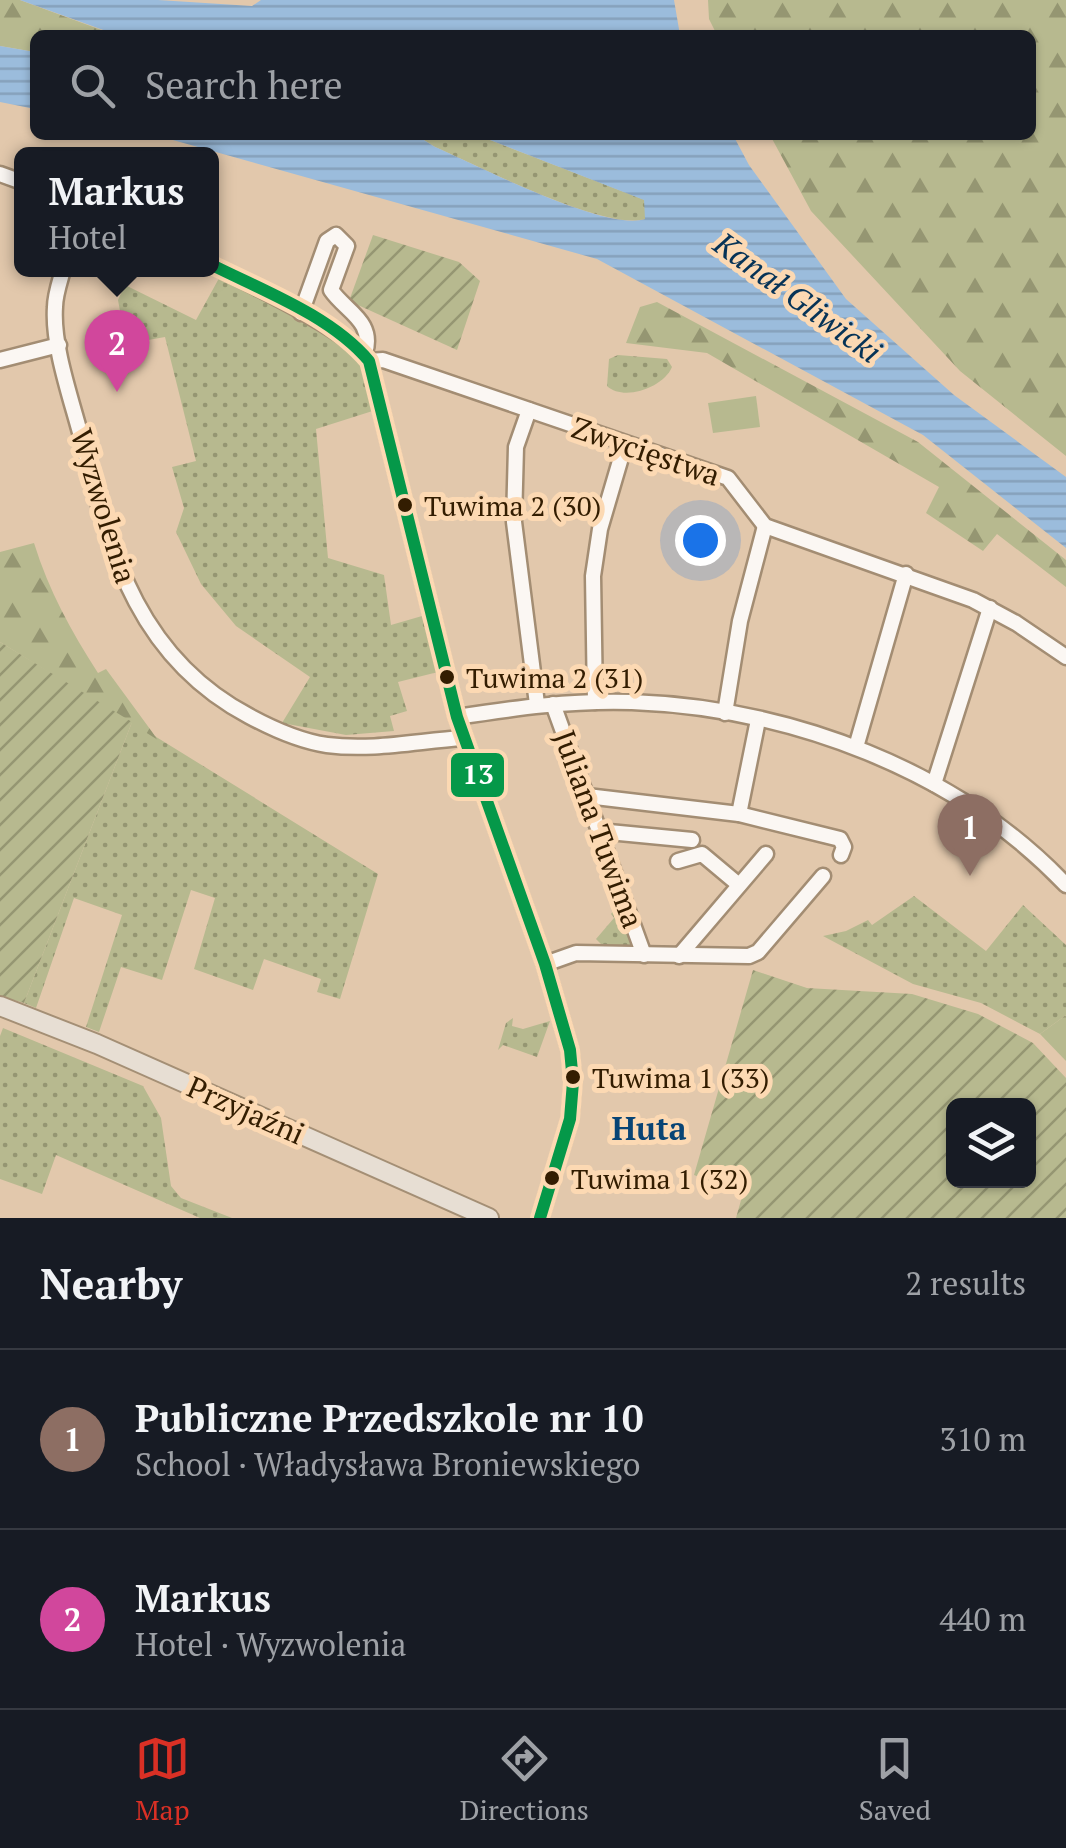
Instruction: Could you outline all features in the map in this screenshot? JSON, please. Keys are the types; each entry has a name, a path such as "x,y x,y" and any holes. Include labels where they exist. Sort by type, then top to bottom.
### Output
{"main road":[{"name":"Przyjaźni","path":"0,1006 97,1044 490,1218"}],"street":[{"path":"301,313 327,241 331,236 341,238 347,246 330,290 356,313 365,327 367,357 456,717 546,964 570,1050 570,1119 540,1218"},
{"name":"Zwycięstwa","path":"219,269 301,313 367,357 728,478 766,526"},
{"name":"Wyzwolenia","path":"61,277 55,307 59,346 98,500 122,576 144,619 182,666 236,709 304,740 328,745 380,746 463,738"},
{"path":"0,360 59,346"},
{"path":"529,410 516,448 514,522 537,704"},
{"path":"595,702 593,576 600,529 625,444"},
{"path":"725,713 740,621 766,526 906,574 990,608 1066,657"},
{"path":"856,747 906,574"},
{"path":"934,784 990,608"},
{"path":"456,717 537,704 634,702 758,720 856,747 934,784 1025,846 1066,885"},
{"name":"Juliana Tuwima","path":"554,704 605,834 644,955"},
{"path":"739,814 758,720"},
{"path":"587,796 739,814 840,839 844,846 841,855"},
{"path":"622,800 605,834 645,840 692,840"},
{"path":"678,862 702,854 739,885"},
{"name":"Juliana Tuwima","path":"679,956 766,854"},
{"name":"Juliana Tuwima","path":"546,964 576,954 749,956 758,952 823,876"}],"green space":[{"path":"0,0 20,0 102,30 30,30 30,51 0,46"},
{"path":"708,0 1066,0 1066,456 960,371 811,211 773,140 1036,140 1036,30 714,30 709,19"},
{"path":"424,140 490,140 645,200 645,219 626,220 572,207"},
{"path":"373,235 459,262 480,281 457,350 349,301"},
{"path":"223,271 365,353 382,408 316,429 328,558 384,575 391,625 422,616 438,672 398,682 407,711 390,716 394,731 346,735 282,723 310,677 236,626 201,584 176,532 184,508 172,467 196,461 165,337 126,344 118,300 125,285 196,320"},
{"path":"657,302 918,442 1066,560 1066,587 997,534 983,551 926,513 939,487 707,353 626,343 640,307"},
{"path":"618,355 667,359 672,367 661,381 643,390 614,391 607,386 609,359"},
{"path":"756,396 760,427 713,433 708,403"},
{"path":"34,543 54,594 98,673 106,669 158,740 0,642 0,552"},
{"path":"0,642 132,722 24,1003 0,996"},
{"path":"132,722 378,874 340,999 317,992 321,979 264,959 253,990 194,969 215,898 191,890 162,980 121,967 99,1032 86,1027 122,915 74,898 36,1008 24,1003"},
{"path":"914,896 986,951 1023,905 1066,945 1066,1015 1040,1034 981,1003 913,984 823,936 868,920 872,925"},
{"path":"616,907 623,912 634,940 631,946 596,951 601,944 596,939 614,918 611,914"},
{"path":"753,970 807,988 912,994 978,1014 1033,1043 1066,1078 1066,1218 736,1218 743,1193 694,1175"},
{"path":"1066,1015 1066,1061 1040,1034"},
{"path":"513,1018 512,1026 523,1029 550,1021 537,1057 503,1045 498,1050 506,1023"},
{"path":"3,1028 143,1086 161,1118 171,1186 181,1198 232,1218 200,1218 56,1155 42,1194 0,1179"}],"water":[{"path":"20,0 158,0 252,6 261,0 674,0 679,30 103,30"},
{"path":"0,46 30,51 30,108 0,102"},
{"name":"Kanał Gliwicki","path":"173,140 424,140 541,195 602,216 627,220 645,219 644,200 490,140 736,140 749,165 846,299 954,395 1066,477 1066,548 923,435 597,259 219,153 219,147 198,147"}],"transit line":[{"name":"13","path":"219,268 316,318 369,361 457,717 545,964 570,1050 570,1119 540,1218"}],"place":[{"name":"Markus","path":"117,392"},
{"name":"Tuwima 2 (30)","path":"405,505"},
{"name":"Tuwima 2 (31)","path":"447,677"},
{"name":"Publiczne Przedszkole nr 10","path":"970,876"},
{"name":"Tuwima 1 (33)","path":"573,1077"},
{"name":"Tuwima 1 (32)","path":"552,1178"}],"district":[{"name":"Huta","path":"649,1128"}]}
